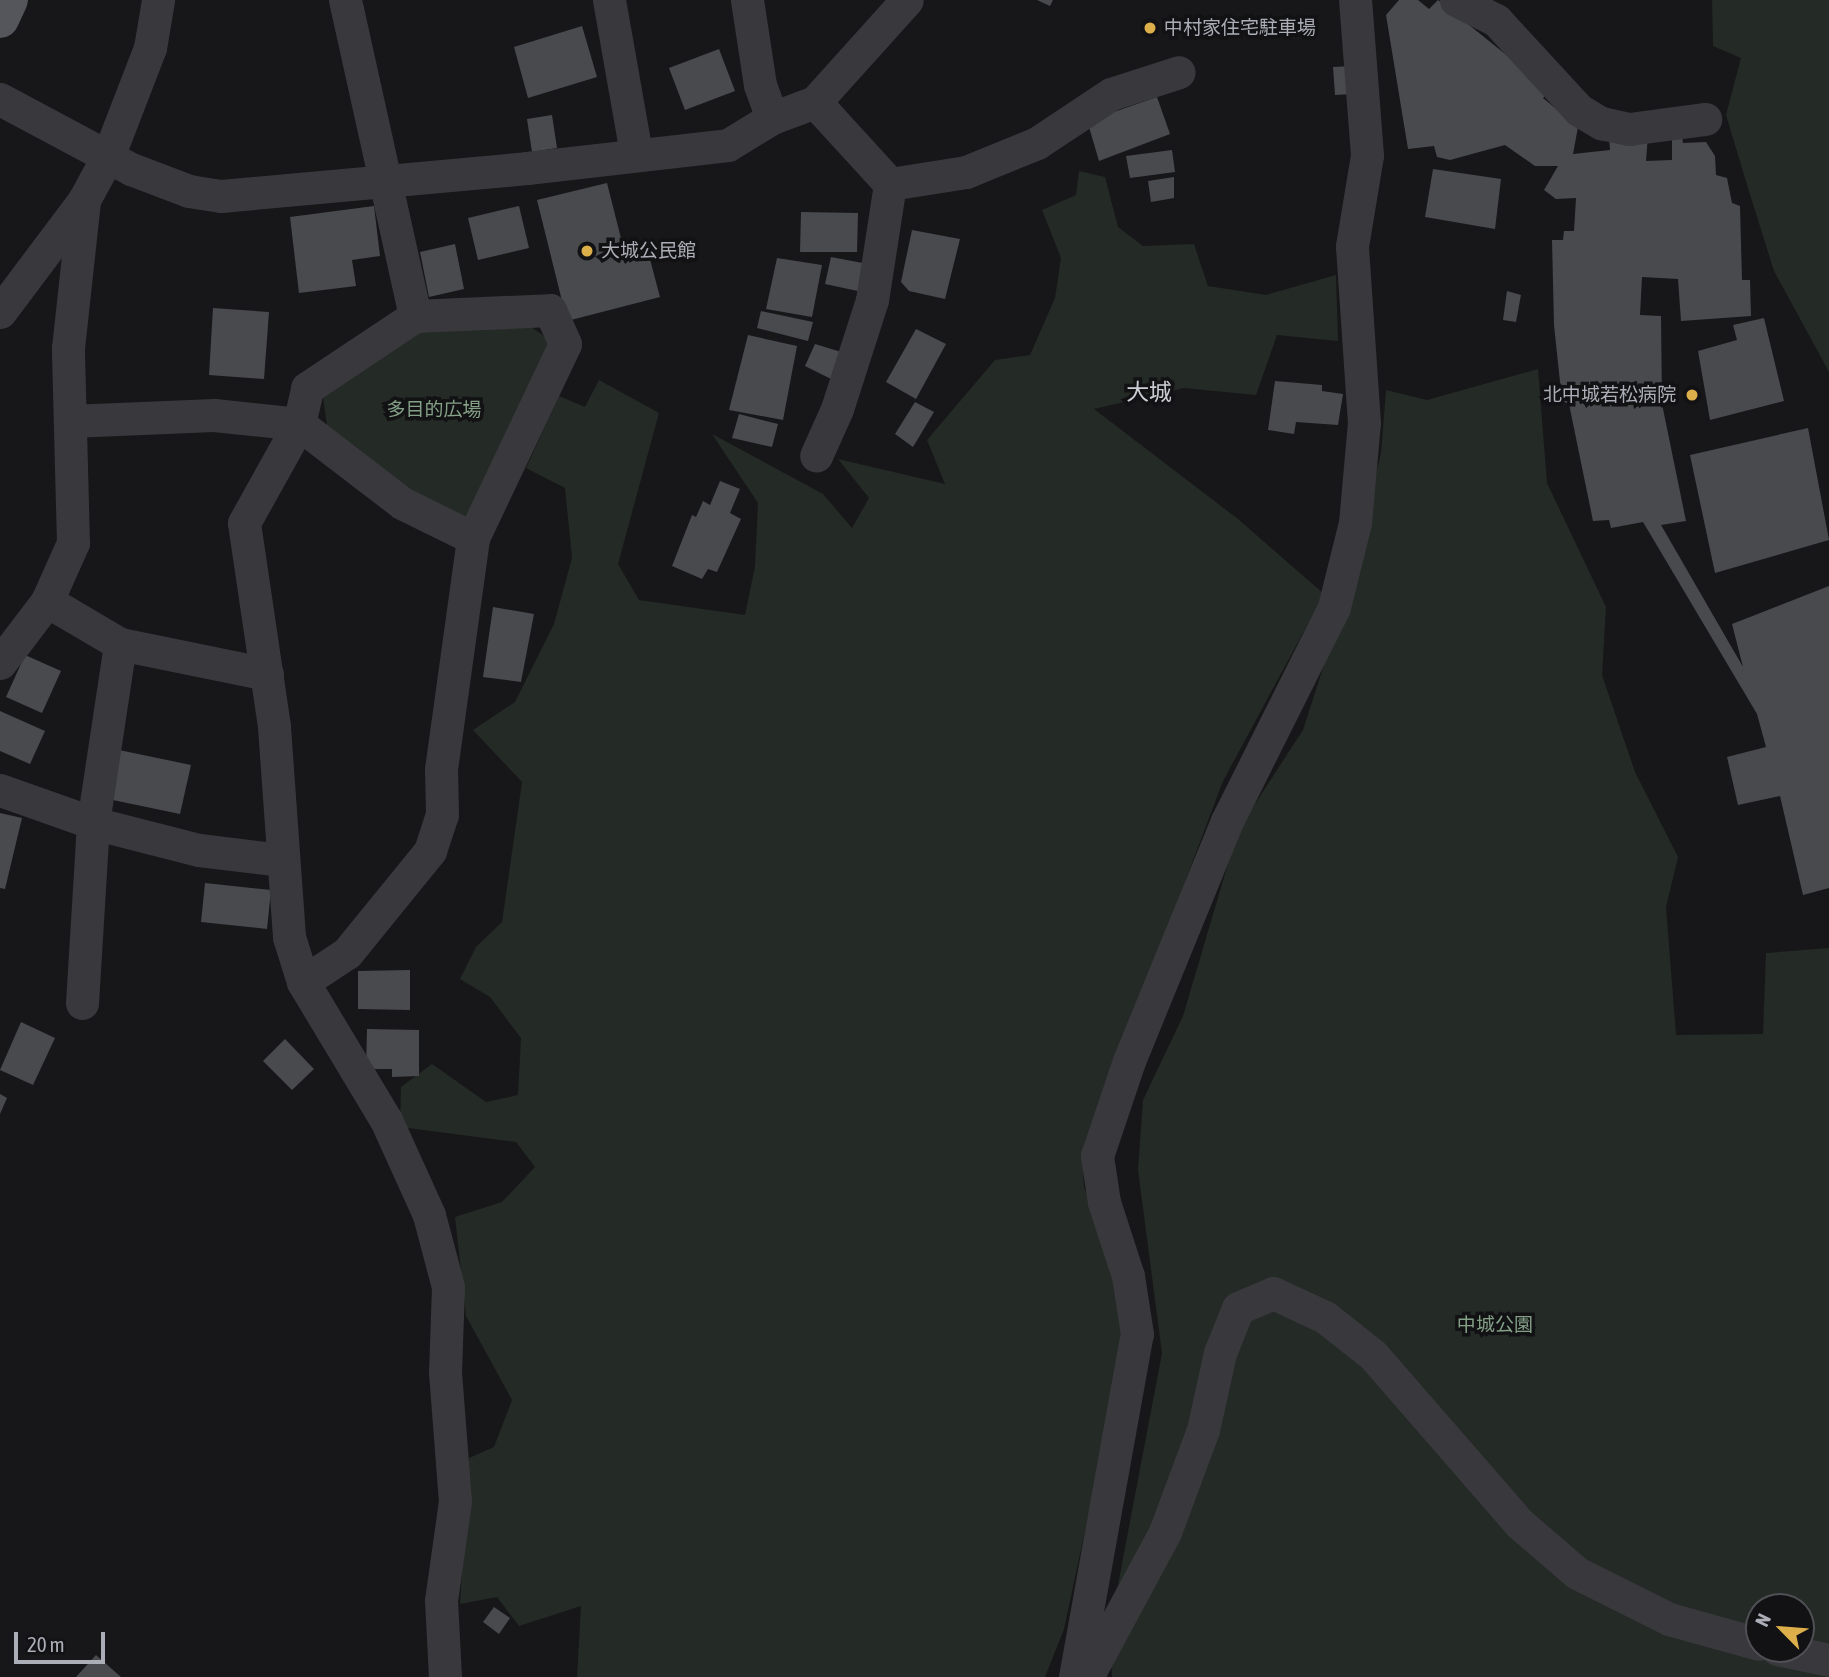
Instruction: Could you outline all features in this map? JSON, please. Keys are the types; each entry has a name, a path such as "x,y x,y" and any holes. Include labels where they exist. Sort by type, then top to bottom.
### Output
{"main road":[{"path":"0,19 9,0"}],"street":[{"path":"0,312 83,200 109,154 150,48 158,0"},
{"path":"345,0 415,316"},
{"path":"609,0 636,153"},
{"path":"0,99 109,154 131,169 189,191 221,196 386,178 527,168 636,153 728,145 772,118 815,102 907,0"},
{"path":"1075,1677 1137,1334 1128,1276 1104,1202 1097,1156 1129,1061 1227,821 1334,607 1355,523 1364,423 1352,246 1367,155 1356,0"},
{"path":"1456,0 1496,20 1579,110 1601,123 1629,129 1704,119"},
{"path":"750,3 760,85 772,118"},
{"path":"890,184 966,172 1037,143 1111,94 1179,72"},
{"path":"815,102 890,184"},
{"path":"816,456 837,409 872,300 890,184"},
{"path":"0,663 47,601 74,543 68,348 83,200"},
{"path":"303,982 347,953 430,851 442,815 441,769 473,538 565,344 550,310 415,316 307,388 299,424 244,523 267,674 280,860 289,937 303,982 386,1119 429,1215 448,1287 445,1372 455,1501 442,1600 445,1677"},
{"path":"70,421 214,415 299,424 402,503 473,538"},
{"path":"47,601 120,644 267,674"},
{"path":"82,1003 93,822 120,644"},
{"path":"0,790 93,822 199,849 280,860"},
{"path":"1087,1677 1165,1532 1203,1430 1220,1353 1238,1308 1273,1293 1325,1317 1373,1355 1519,1523 1577,1573 1669,1619 1745,1640"}],"green space":[{"path":"1712,0 1829,0 1829,372 1774,271 1726,115 1741,58 1713,46"},
{"path":"1079,171 1105,177 1118,227 1143,246 1194,244 1208,286 1266,295 1336,275 1338,341 1277,335 1256,395 1184,388 1094,409 1238,519 1324,594 1223,781 1082,1155 1084,1187 1112,1262 1121,1331 1115,1391 1064,1629 1045,1677 577,1677 581,1606 519,1626 497,1597 460,1604 469,1458 494,1447 512,1400 466,1316 455,1217 502,1202 535,1167 516,1142 400,1127 401,1087 432,1064 486,1102 518,1095 521,1038 490,997 460,979 476,947 502,922 522,782 473,730 515,702 554,624 572,558 565,488 526,468 559,396 585,407 599,380 659,413 618,564 639,600 745,615 755,566 758,503 712,434 823,494 852,528 869,498 838,459 945,484 927,440 995,360 1030,355 1055,298 1061,258 1042,210 1076,195"},
{"name":"多目的広場","path":"527,324 555,344 468,522 405,488 327,426 323,397 411,329"},
{"name":"中城公園","path":"1538,369 1547,483 1606,607 1602,675 1635,772 1678,857 1666,907 1676,1035 1763,1034 1766,953 1829,948 1829,1677 1112,1677 1110,1627 1162,1353 1138,1170 1143,1100 1183,1016 1238,830 1303,730 1353,575 1381,453 1386,390 1427,400"}],"building":[{"path":"1037,0 1053,0 1050,6"},
{"path":"1399,0 1418,0 1429,9 1438,0 1550,90 1543,98 1578,127 1573,154 1610,150 1609,137 1648,135 1646,161 1672,160 1672,137 1682,136 1683,143 1706,142 1715,156 1716,175 1727,178 1732,203 1740,206 1742,280 1750,280 1751,316 1681,321 1678,279 1642,277 1640,315 1661,316 1662,404 1686,521 1661,525 1743,667 1732,624 1829,586 1829,888 1803,895 1780,796 1738,805 1727,757 1766,747 1757,714 1643,522 1611,528 1609,520 1593,521 1569,404 1562,401 1554,325 1552,240 1563,240 1564,231 1574,231 1576,198 1556,199 1544,190 1558,166 1535,166 1505,145 1450,160 1437,157 1434,146 1408,149 1386,15"},
{"path":"582,26 597,77 528,98 514,47"},
{"path":"719,49 735,91 685,110 669,68"},
{"path":"1353,66 1354,94 1335,95 1333,67"},
{"path":"1157,97 1170,134 1099,161 1089,127 1114,112"},
{"path":"552,115 557,148 532,152 527,119"},
{"path":"1172,150 1175,172 1130,178 1126,156"},
{"path":"1433,169 1501,179 1495,229 1425,217"},
{"path":"1174,177 1174,198 1151,202 1148,181"},
{"name":"大城公民館","path":"607,183 625,254 647,248 660,297 567,321 537,200"},
{"path":"374,206 380,256 352,260 356,286 299,293 290,217"},
{"path":"519,206 529,248 478,260 468,218"},
{"path":"801,212 858,213 857,252 800,252"},
{"path":"912,230 960,239 945,299 909,291 901,282"},
{"path":"455,244 464,289 429,297 420,252"},
{"path":"831,257 873,265 867,293 825,284"},
{"path":"777,258 822,265 812,317 766,309"},
{"path":"1507,291 1521,295 1516,322 1503,320"},
{"path":"213,308 269,312 264,379 209,375"},
{"path":"761,311 813,322 808,341 757,328"},
{"path":"1764,318 1784,401 1710,420 1698,351 1737,340 1733,325"},
{"path":"916,329 946,344 916,399 886,382"},
{"path":"748,335 797,346 783,420 729,410"},
{"path":"815,344 848,354 839,383 805,366"},
{"path":"1275,381 1322,385 1322,391 1343,394 1338,425 1296,422 1294,434 1268,430"},
{"path":"915,402 934,412 913,447 895,434"},
{"path":"739,414 778,424 772,447 732,438"},
{"path":"1808,428 1829,540 1715,573 1690,455"},
{"path":"720,481 740,489 730,513 741,519 717,572 708,569 702,579 672,566 692,515 696,517 703,501 710,505"},
{"path":"493,607 534,614 521,682 483,677"},
{"path":"25,655 61,671 42,713 6,697"},
{"path":"0,711 45,731 30,764 0,751"},
{"path":"119,750 191,765 180,814 108,799"},
{"path":"0,813 22,818 5,889 0,888"},
{"path":"205,883 271,890 267,929 201,922"},
{"path":"410,970 410,1010 358,1009 358,971"},
{"path":"21,1022 55,1038 33,1085 0,1070"},
{"path":"367,1029 419,1030 419,1076 392,1077 392,1069 366,1069"},
{"path":"285,1039 314,1069 292,1090 263,1061"},
{"path":"0,1094 7,1098 0,1114"},
{"path":"494,1607 510,1618 499,1634 483,1622"},
{"path":"96,1655 121,1677 76,1677"}],"place":[{"name":"中村家住宅駐車場","path":"1150,28"},
{"name":"大城公民館","path":"587,251"},
{"name":"北中城若松病院","path":"1692,395"}],"district":[{"name":"大城","path":"1149,392"}]}
